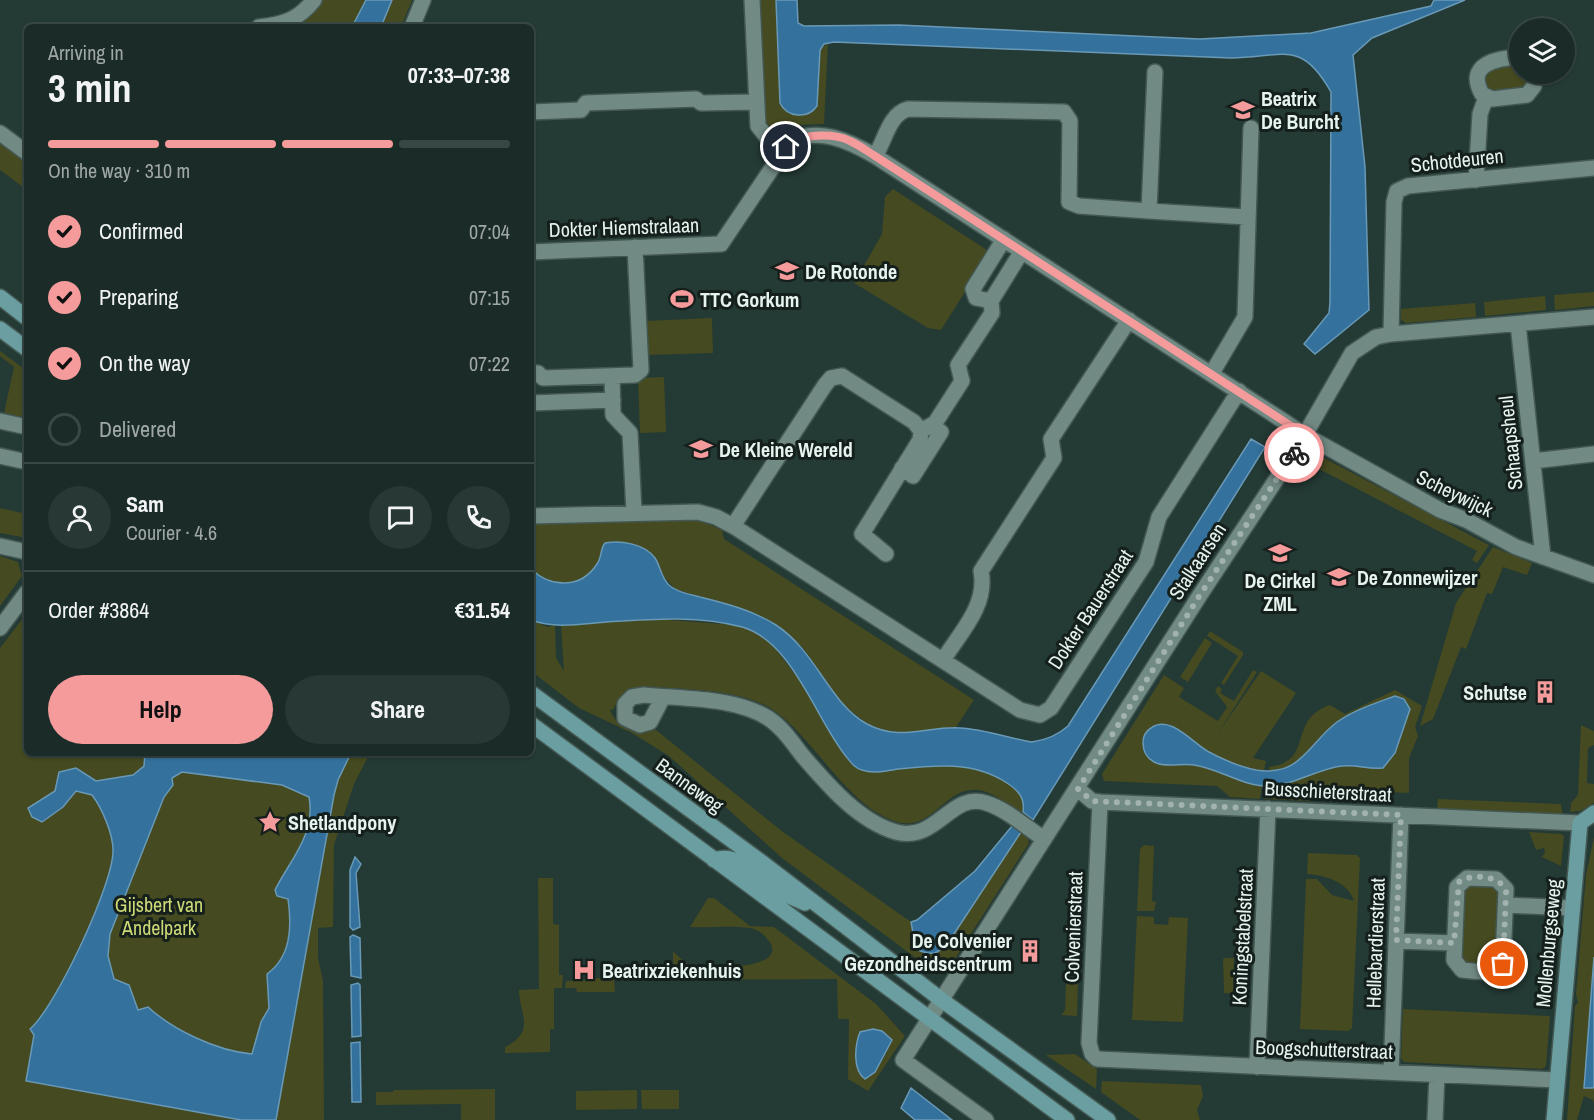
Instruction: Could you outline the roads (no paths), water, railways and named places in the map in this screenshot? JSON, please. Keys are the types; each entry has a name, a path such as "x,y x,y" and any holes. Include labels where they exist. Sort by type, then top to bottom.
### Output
{"main road":[{"path":"0,297 24,316"},
{"path":"0,329 24,347"},
{"name":"Banneweg","path":"534,695 825,910 942,1001 1108,1120"},
{"name":"Banneweg","path":"534,726 1067,1120"},
{"path":"1580,822 1594,813"},
{"name":"Mollenburgseweg","path":"1554,1120 1580,822"},
{"name":"Banneweg","path":"714,860 733,858 786,895 825,910"}],"street":[{"path":"276,24 292,21 303,14 314,0"},
{"path":"413,24 423,0"},
{"path":"752,0 756,102 760,130 786,147 799,138 838,137 850,141 1305,435"},
{"path":"1486,98 1479,86 1478,76 1483,67 1495,60 1509,58"},
{"path":"1149,211 1155,72"},
{"path":"1486,98 1527,95 1534,84"},
{"path":"1476,180 1480,114 1486,98"},
{"path":"534,112 581,110 586,103 696,99 701,103 756,102"},
{"path":"875,156 893,119 899,112 908,109 1064,112 1070,121 1069,202 1079,206 1247,217"},
{"path":"1212,373 1245,317 1251,128"},
{"path":"0,133 24,151"},
{"name":"Dokter Hiemstralaan","path":"534,252 721,244 786,147"},
{"name":"Schotdeuren","path":"1390,334 1394,202 1397,190 1408,186 1594,168"},
{"path":"991,301 976,298 973,289 1004,239"},
{"path":"534,373 538,372 543,378 635,375 641,370 635,247"},
{"path":"886,554 862,534 926,428 962,381 958,365 992,313 991,301 1022,251"},
{"name":"Stalkaarsen","path":"942,1001 1200,595 1305,435 1352,353 1377,337 1390,334 1594,317"},
{"path":"943,660 980,602 983,584 981,572 1054,458 1051,439 1129,320"},
{"name":"Schaapsheul","path":"1518,324 1543,557"},
{"path":"612,376 614,415 630,433 634,512"},
{"path":"733,526 831,378 839,376 847,378 926,428"},
{"name":"Dokter Bauerstraat","path":"534,516 698,512 716,517 1026,713 1040,715 1052,708 1146,562 1159,517 1239,391"},
{"path":"534,403 613,400"},
{"path":"0,421 24,426"},
{"name":"Scheywijck","path":"1305,435 1432,506 1543,557 1594,574"},
{"path":"1533,461 1594,454"},
{"path":"0,456 24,461"},
{"path":"0,546 24,551"},
{"path":"0,628 24,596"},
{"path":"663,697 717,702 757,712 777,725 820,777 844,799 865,816 898,833 917,833 932,827 955,808 970,801 988,803 1044,839"},
{"name":"Busschieterstraat","path":"1078,789 1092,801 1100,802 1580,822"},
{"name":"Colvenierstraat","path":"1092,1054 1089,1043 1100,802"},
{"name":"Koningstabelstraat","path":"1257,1067 1268,809"},
{"name":"Hellebardierstraat","path":"1391,1072 1401,815"},
{"path":"1470,878 1501,881 1506,889 1506,905 1503,960 1498,969 1460,969 1454,960 1454,943 1457,890 1461,881 1470,878"},
{"path":"1506,905 1572,908"},
{"path":"1396,940 1454,943"},
{"path":"942,1001 903,1060 986,1120"},
{"name":"Boogschutterstraat","path":"1092,1054 1102,1060 1557,1080"},
{"path":"1434,1120 1437,1075"}],"water":[{"path":"366,0 392,0 382,24 354,24"},
{"path":"776,0 797,0 798,23 804,26 899,25 1200,39 1311,33 1431,6 1434,0 1465,0 1372,38 1353,55 1365,167 1369,310 1315,354 1304,344 1329,313 1330,302 1331,92 1310,64 1300,58 1278,54 1231,58 834,42 824,44 820,50 817,106 808,113 798,115 787,112 780,103"},
{"path":"1251,439 1265,447 1033,820 1023,812 1022,799 1015,789 981,771 954,766 875,772 857,768 834,739 789,664 760,635 742,627 692,619 568,625 534,621 534,571 548,580 574,582 583,578 597,564 605,543 618,542 639,546 651,553 665,580 673,588 686,594 741,608 776,625 790,636 813,662 842,703 854,715 879,729 902,733 960,728 1032,742 1055,735 1068,726"},
{"path":"1395,696 1404,699 1410,709 1395,753 1383,768 1342,766 1287,783 1268,786 1249,783 1204,767 1158,764 1149,758 1144,749 1145,734 1151,728 1166,725 1182,732 1209,752 1238,765 1256,770 1284,769 1302,757 1337,722 1358,710"},
{"path":"145,756 350,756 338,780 334,795 276,1120 241,1120 26,1081 34,1035 30,1029 54,997 94,916 111,866 113,850 106,821 92,795 76,791 63,807 42,822 32,817 28,808 55,791 59,772 76,768 96,781 133,775 144,766","holes":["182,772 282,785 309,797 309,823 305,835 275,890 277,896 288,899 290,920 288,941 281,959 267,974 269,1008 261,1022 252,1054 224,1049 196,1038 170,1024 148,1007 138,1010 129,985 114,979 108,956 110,934 164,797 173,785 172,778"]},
{"path":"1012,826 1021,832 948,943 934,953 916,949 911,922 917,920 975,871"},
{"path":"355,857 361,864 356,873 360,927 353,930 350,927 350,870"},
{"path":"353,935 360,938 361,978 351,976 350,937"},
{"path":"1594,957 1594,1087 1584,1088"},
{"path":"358,983 360,985 361,1036 352,1037 351,985"},
{"path":"873,1029 882,1031 892,1040 875,1072 865,1079 856,1064 857,1044 860,1032"},
{"path":"360,1042 361,1102 352,1102 351,1043"},
{"path":"911,1088 952,1120 915,1120 901,1108"}],"place":[{"name":"Beatrix De Burcht","path":"1243,110"},
{"name":"De Rotonde","path":"787,271"},
{"name":"TTC Gorkum","path":"682,299"},
{"name":"De Kleine Wereld","path":"701,449"},
{"name":"De Cirkel ZML","path":"1280,553"},
{"name":"De Zonnewijzer","path":"1339,577"},
{"name":"Schutse","path":"1545,692"},
{"name":"Shetlandpony","path":"270,822"},
{"name":"De Colvenier Gezondheidscentrum","path":"1030,951"},
{"name":"Beatrixziekenhuis","path":"584,970"}],"park label":[{"name":"Gijsbert van Andelpark","path":"159,916"}]}
